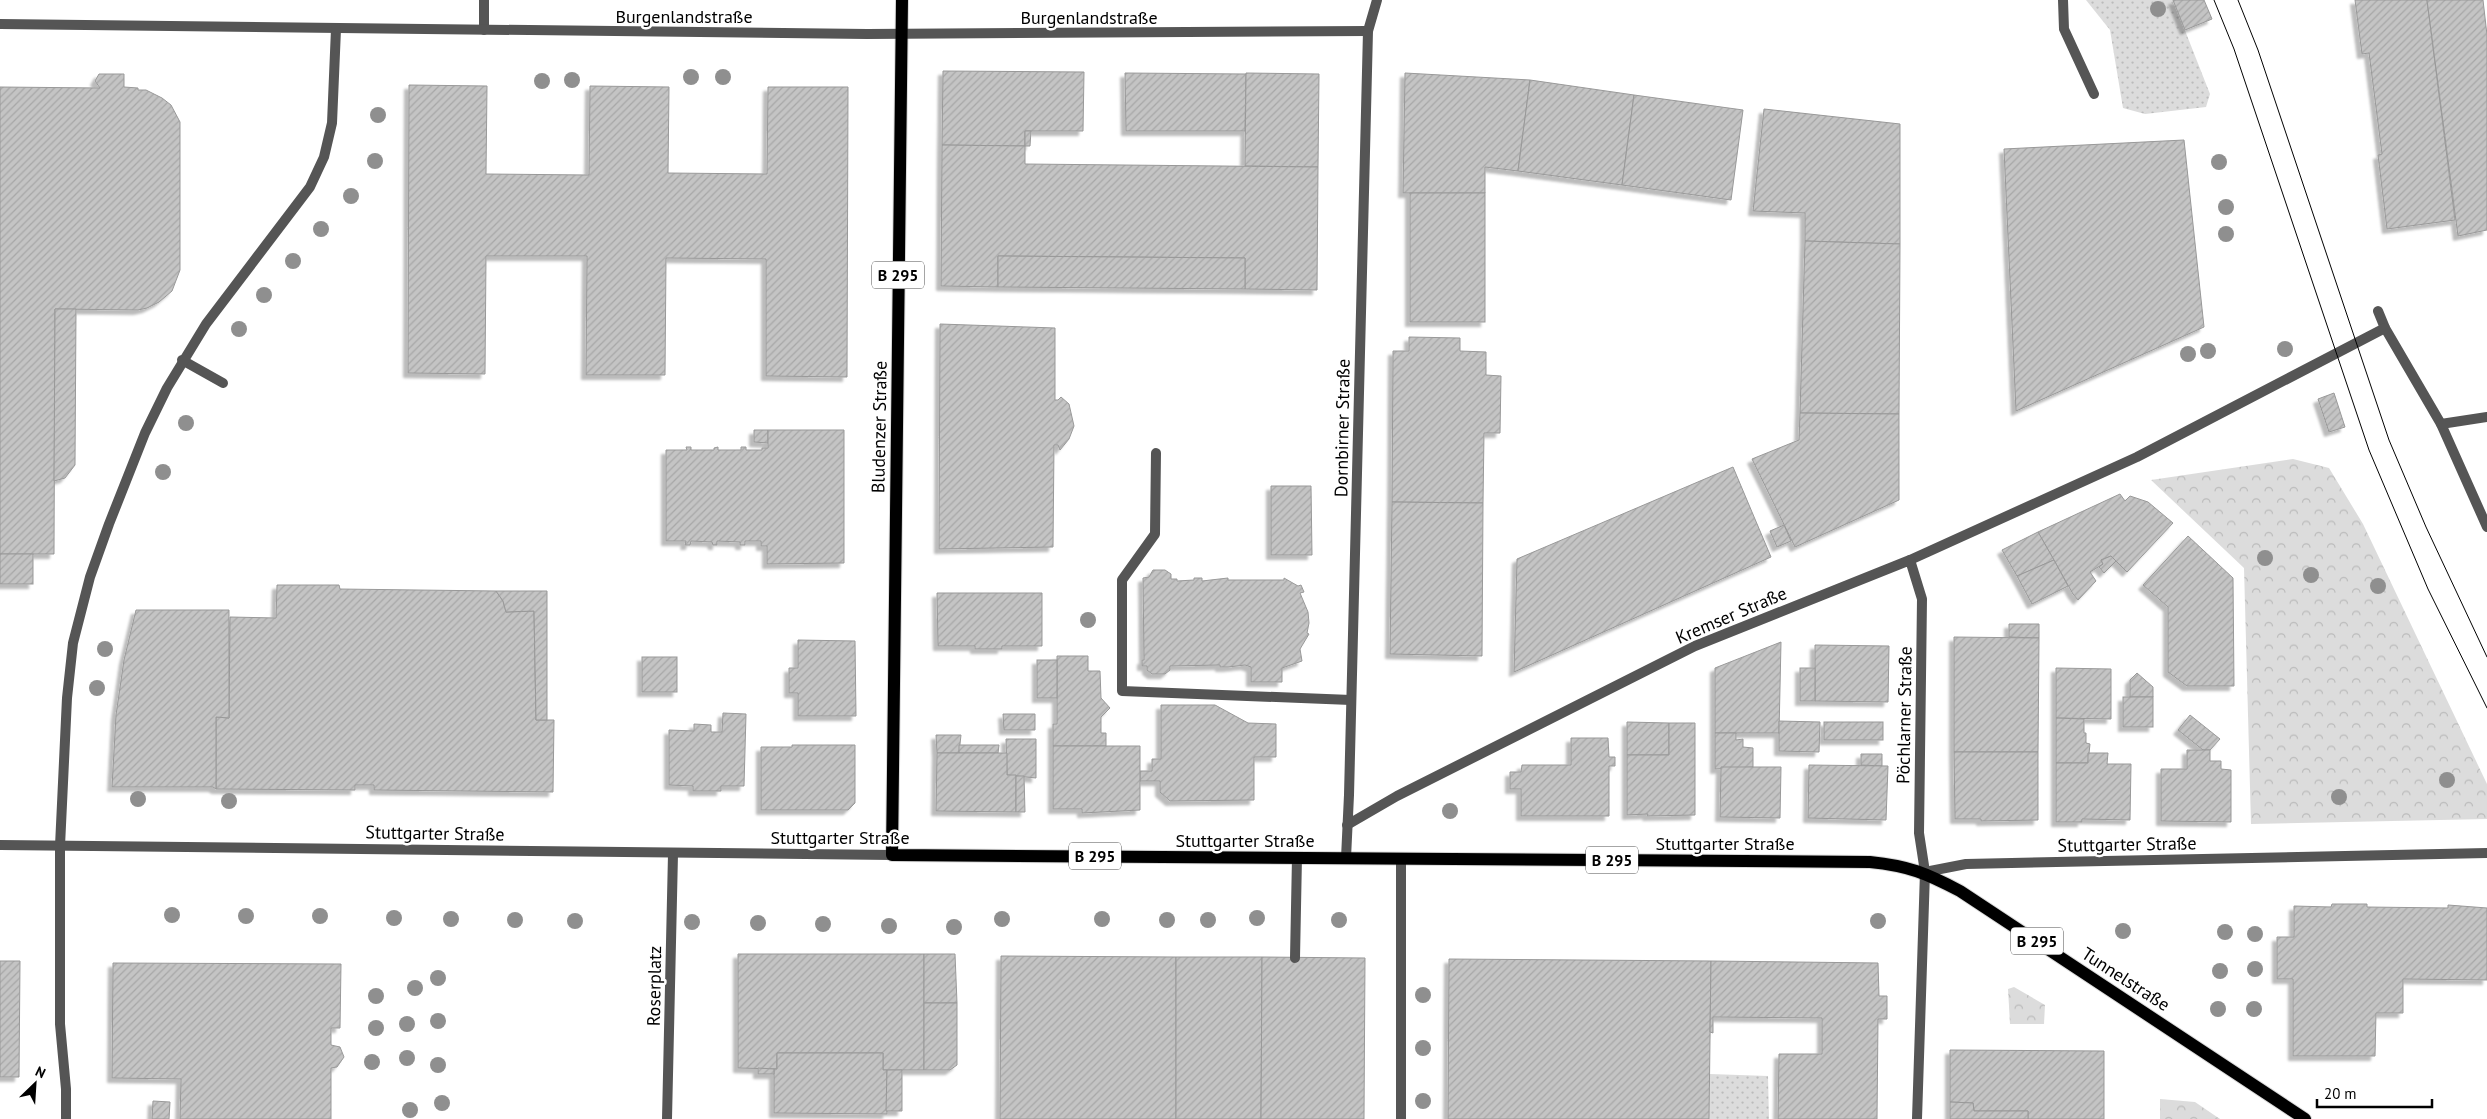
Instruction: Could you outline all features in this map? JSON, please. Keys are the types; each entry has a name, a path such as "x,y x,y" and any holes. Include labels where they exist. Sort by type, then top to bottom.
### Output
{"main road":[{"name":"Bludenzer Straße","path":"892,855 902,0"},
{"name":"Stuttgarter Straße","path":"892,855 1870,862 1894,864 1925,872"},
{"name":"Tunnelstraße","path":"1925,872 1960,891 2305,1119"}],"street":[{"path":"484,0 484,30"},
{"name":"Dornbirner Straße","path":"1346,858 1368,31 1377,0"},
{"path":"2063,0 2064,29 2094,94"},
{"name":"Burgenlandstraße","path":"0,24 901,34 1368,31"},
{"path":"66,1119 66,1089 60,1024 60,846 67,698 73,643 90,577 108,524 145,433 182,360 206,324 310,187 324,157 332,123 336,29"},
{"path":"2378,311 2385,328 2441,424 2487,527"},
{"name":"Kremser Straße","path":"1348,825 1397,796 1695,646 1910,560 2138,457 2385,328"},
{"path":"182,360 223,383"},
{"path":"2441,424 2487,417"},
{"path":"1156,453 1155,534 1122,580 1122,691 1351,700"},
{"name":"Pöchlarner Straße","path":"1910,560 1922,599 1919,833 1925,872 1917,1119"},
{"name":"Stuttgarter Straße","path":"0,846 892,855"},
{"name":"Roserplatz","path":"668,1119 673,854"},
{"name":"Stuttgarter Straße","path":"1925,872 1966,864 2487,854"},
{"path":"1295,958 1297,858"},
{"path":"1401,859 1401,1119"}],"green space":[{"path":"2086,0 2173,0 2210,94 2206,107 2145,114 2123,108 2110,30"},
{"path":"2293,459 2329,468 2363,524 2487,784 2487,819 2251,824 2244,568 2151,480"},
{"path":"2014,987 2045,1005 2044,1024 2010,1024 2008,989"},
{"path":"1710,1074 1768,1076 1769,1119 1709,1119"},
{"path":"2160,1099 2195,1102 2220,1119 2160,1119"}],"building":[{"path":"2173,0 2204,0 2212,19 2185,30"},
{"path":"2355,0 2427,0 2455,220 2387,229 2378,155 2382,154 2369,53 2362,54"},
{"path":"2427,0 2483,0 2487,35 2487,230 2458,236"},
{"path":"943,71 1084,72 1083,131 1025,131 1025,146 942,145"},
{"path":"1125,73 1246,74 1245,131 1126,131"},
{"path":"1246,73 1319,74 1318,167 1245,166"},
{"path":"1405,73 1530,80 1518,171 1485,167 1485,193 1403,193"},
{"path":"99,74 124,74 124,87 146,90 162,98 171,105 180,122 180,270 172,291 159,302 147,308 138,310 55,309 54,554 0,554 0,87 100,88 95,81"},
{"path":"1530,80 1634,95 1622,185 1518,171"},
{"path":"409,85 487,86 486,174 589,175 590,86 669,87 668,173 767,174 768,87 848,87 847,377 766,376 766,259 666,258 665,375 586,375 587,256 486,256 485,374 408,373"},
{"path":"1634,95 1743,110 1731,200 1622,185"},
{"path":"1764,109 1900,124 1900,244 1805,241 1805,213 1753,211"},
{"path":"1025,131 1031,131 1030,146 1025,146"},
{"path":"2184,140 2204,327 2016,411 2004,149"},
{"path":"942,145 1025,146 1025,164 1318,167 1317,290 1245,289 1245,258 998,256 998,287 941,286"},
{"path":"1410,193 1485,193 1485,322 1410,322"},
{"path":"1805,241 1900,244 1899,414 1800,413"},
{"path":"998,256 1245,258 1245,289 998,287"},
{"path":"55,309 76,309 75,465 65,478 54,481"},
{"path":"940,324 1055,328 1055,400 1061,397 1069,404 1074,426 1069,439 1060,450 1058,445 1054,445 1053,547 939,549"},
{"path":"1409,337 1460,338 1460,351 1486,352 1486,375 1501,376 1500,433 1484,433 1483,503 1392,502 1393,351 1409,351"},
{"path":"2334,393 2345,427 2329,432 2318,399"},
{"path":"1800,413 1899,414 1899,500 1795,547 1752,459 1799,440"},
{"path":"754,430 768,430 768,443 754,442"},
{"path":"768,430 844,430 844,563 767,564 767,546 761,546 761,541 745,541 745,545 740,545 740,542 717,541 717,545 713,545 712,542 691,541 690,545 685,545 686,541 666,541 666,450 687,450 686,447 691,447 691,450 714,450 714,448 718,447 718,450 741,450 741,447 746,447 746,450 762,450 762,448 768,448"},
{"path":"1733,467 1771,557 1514,672 1517,559"},
{"path":"1271,486 1311,486 1312,555 1271,555"},
{"path":"2120,494 2125,501 2130,496 2148,502 2173,523 2127,572 2111,556 2101,560 2103,564 2090,572 2096,581 2078,600 2038,532"},
{"path":"1392,502 1483,503 1482,656 1390,654"},
{"path":"1784,525 1791,541 1777,547 1770,531"},
{"path":"2038,532 2054,560 2017,576 2002,550"},
{"path":"2188,536 2233,578 2234,686 2187,686 2168,672 2168,607 2143,585"},
{"path":"0,554 33,554 33,584 0,584"},
{"path":"2111,556 2116,561 2104,573 2099,567 2103,564 2101,560"},
{"path":"2054,560 2068,586 2032,604 2017,576"},
{"path":"1153,570 1165,570 1171,574 1171,579 1177,579 1177,581 1194,580 1194,578 1202,578 1202,581 1228,578 1228,580 1284,580 1284,578 1298,586 1301,585 1304,592 1300,593 1308,612 1309,623 1307,633 1309,634 1300,649 1302,661 1282,668 1282,682 1251,682 1251,667 1245,665 1228,667 1220,667 1220,665 1170,666 1170,670 1165,674 1152,674 1147,670 1147,666 1142,666 1142,660 1144,660 1143,578 1149,577"},
{"path":"277,585 339,585 340,589 496,591 503,601 506,612 534,611 536,720 554,720 553,792 374,790 374,785 355,785 355,790 216,789 216,717 229,718 230,617 276,618"},
{"path":"496,591 547,591 547,720 536,720 534,611 506,612 503,601"},
{"path":"937,593 1042,593 1042,646 1002,646 1002,649 975,649 975,646 938,646"},
{"path":"136,610 229,610 229,718 216,717 216,789 213,787 112,787 116,715 124,660"},
{"path":"2009,624 2039,624 2039,638 2009,637"},
{"path":"1954,637 2039,638 2038,752 1954,752"},
{"path":"798,640 855,641 856,716 798,716 798,693 789,693 789,668 798,668"},
{"path":"1781,642 1779,733 1715,733 1715,668"},
{"path":"1815,645 1889,646 1888,702 1815,701"},
{"path":"1057,656 1088,656 1088,671 1100,671 1101,698 1110,708 1101,717 1101,733 1106,733 1106,746 1053,746 1053,724 1057,724"},
{"path":"642,657 677,657 677,692 642,692"},
{"path":"1037,660 1057,660 1057,698 1037,698"},
{"path":"1800,668 1815,668 1815,701 1800,701"},
{"path":"2056,668 2111,669 2111,719 2056,718"},
{"path":"2137,673 2153,687 2153,697 2130,697 2130,680"},
{"path":"2123,697 2153,697 2153,727 2123,727"},
{"path":"1161,705 1215,705 1248,723 1276,724 1276,757 1254,757 1254,800 1170,801 1160,792 1160,781 1140,781 1140,771 1152,771 1152,759 1161,759"},
{"path":"723,713 746,714 744,786 721,786 721,791 693,791 693,786 669,785 669,730 694,731 694,724 711,725 711,732 722,732"},
{"path":"1003,714 1035,714 1035,730 1004,730"},
{"path":"2190,715 2220,739 2210,750 2203,750 2178,730"},
{"path":"2056,718 2084,719 2086,743 2090,744 2088,763 2056,763"},
{"path":"1779,721 1820,722 1819,752 1779,751"},
{"path":"1627,722 1669,723 1669,755 1627,755"},
{"path":"1824,722 1883,722 1883,740 1824,740"},
{"path":"1669,723 1695,723 1695,815 1627,815 1627,755 1669,755"},
{"path":"1715,733 1736,733 1736,740 1743,739 1743,747 1753,748 1753,767 1715,769"},
{"path":"936,735 961,735 959,753 937,753"},
{"path":"1571,738 1608,738 1609,757 1615,757 1615,766 1609,766 1609,816 1521,816 1521,789 1510,789 1510,772 1521,772 1522,765 1571,765"},
{"path":"1006,739 1036,739 1036,778 1007,775"},
{"path":"792,745 855,745 855,803 848,810 761,810 761,747 792,747"},
{"path":"959,745 999,745 998,753 959,753"},
{"path":"1053,746 1140,746 1140,810 1082,813 1082,809 1053,809"},
{"path":"2187,750 2210,750 2210,761 2221,761 2221,769 2231,770 2231,822 2161,821 2161,769 2187,769"},
{"path":"1954,752 2038,752 2038,820 1981,821 1981,819 1955,819"},
{"path":"937,753 1007,753 1007,775 1016,775 1016,812 936,811"},
{"path":"2088,753 2108,753 2107,764 2131,764 2130,820 2082,819 2082,822 2056,822 2056,763 2088,763"},
{"path":"1861,754 1882,754 1882,766 1861,765"},
{"path":"1809,765 1888,766 1886,820 1808,818"},
{"path":"1721,767 1781,767 1780,818 1720,817"},
{"path":"1016,776 1024,776 1025,812 1016,812"},
{"path":"2332,904 2367,904 2367,907 2448,908 2448,905 2487,908 2487,980 2403,979 2403,1013 2376,1013 2375,1056 2293,1056 2293,979 2277,979 2277,937 2294,937 2294,906 2331,907"},
{"path":"738,954 924,954 924,1070 883,1070 883,1053 777,1053 777,1069 738,1068"},
{"path":"924,954 955,954 957,1003 924,1003"},
{"path":"1001,956 1176,957 1176,1119 1000,1119"},
{"path":"1176,957 1262,957 1261,1119 1176,1119"},
{"path":"1262,957 1365,958 1364,1119 1261,1119"},
{"path":"1449,959 1711,961 1709,1119 1448,1119"},
{"path":"0,961 20,961 19,1077 0,1077"},
{"path":"1711,961 1878,963 1879,996 1887,996 1887,1019 1878,1019 1877,1119 1778,1119 1779,1054 1822,1054 1822,1018 1713,1017 1713,1033 1710,1032"},
{"path":"113,963 341,964 340,1028 331,1028 331,1045 340,1047 344,1057 337,1067 331,1068 331,1119 180,1119 181,1079 112,1078"},
{"path":"924,1003 957,1003 957,1065 950,1070 924,1070"},
{"path":"1950,1050 2104,1051 2104,1119 2028,1119 2028,1111 1974,1111 1973,1103 1950,1102"},
{"path":"777,1053 883,1053 883,1070 887,1070 887,1114 774,1113 774,1069 777,1069"},
{"path":"758,1068 774,1069 774,1074 758,1074"},
{"path":"887,1070 902,1070 902,1111 886,1111"},
{"path":"153,1101 170,1102 169,1119 152,1119"},
{"path":"1950,1102 1973,1103 1974,1111 2028,1111 2028,1119 1950,1119"}],"tram line":[{"path":"2214,0 2234,49 2369,450 2428,589 2487,708"},
{"path":"2238,0 2258,50 2389,440 2426,527 2487,657"}]}
